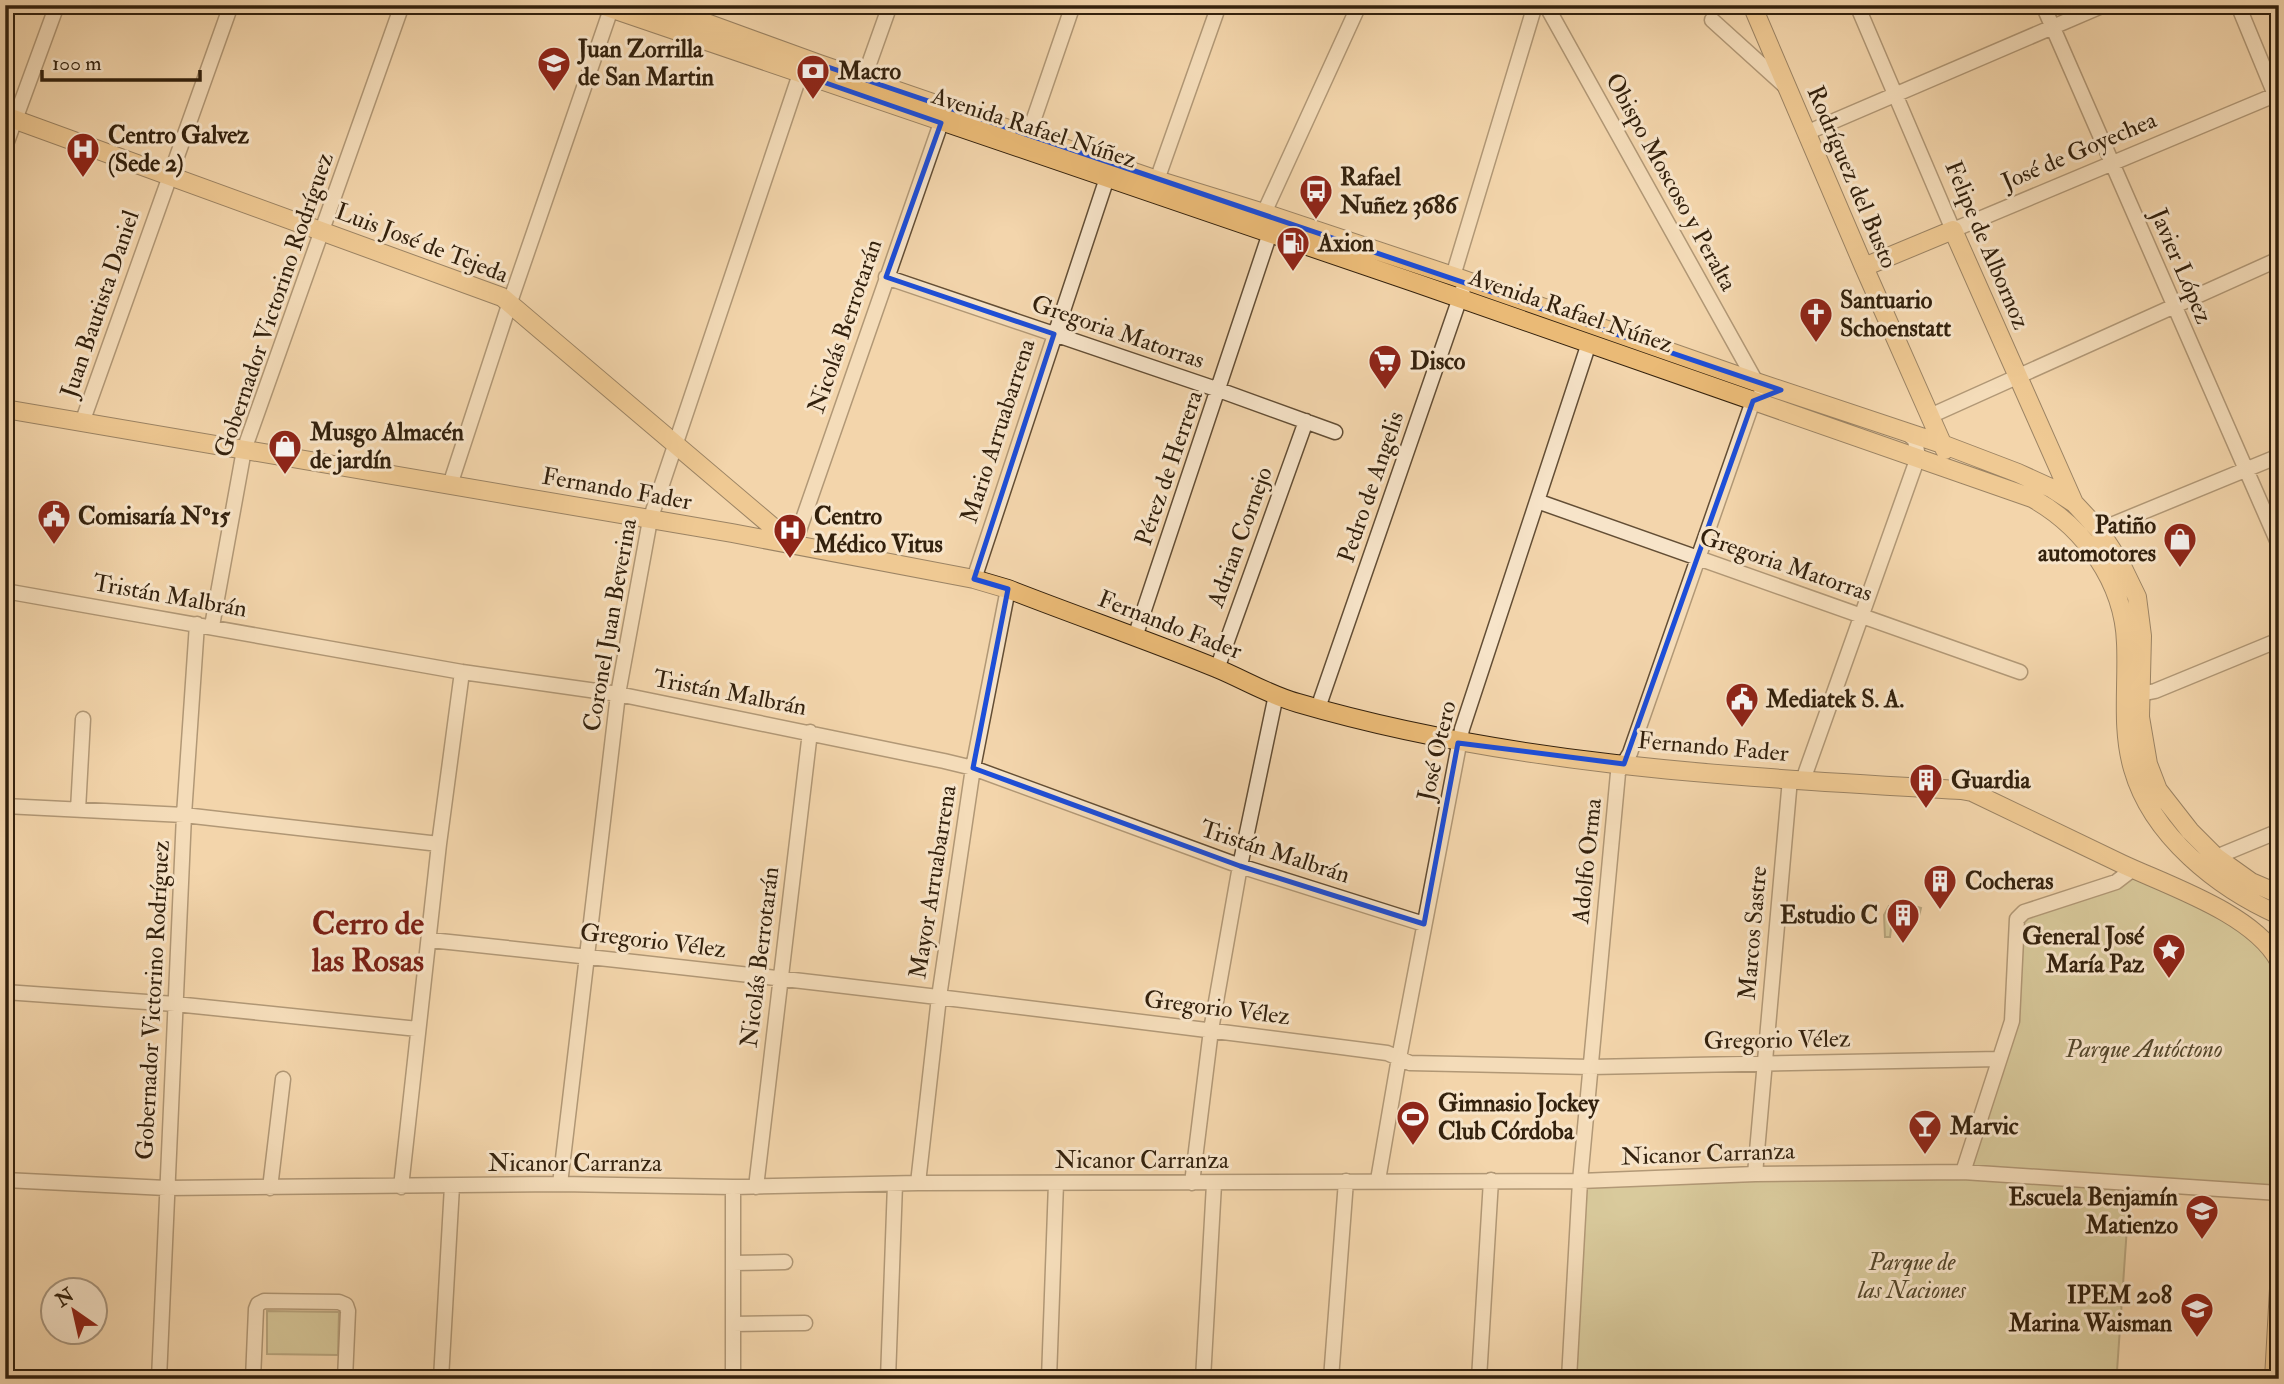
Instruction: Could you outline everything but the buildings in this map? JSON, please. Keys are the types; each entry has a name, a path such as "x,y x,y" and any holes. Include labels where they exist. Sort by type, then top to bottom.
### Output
{"main road":[{"name":"Avenida Rafael Núñez","path":"657,5 696,12 819,64 1942,443 2036,481 2074,503 2099,530 2121,564 2137,597 2142,636 2140,694 2143,734 2152,776 2168,803 2190,831 2216,857 2251,882 2279,894"},
{"name":"Rodríguez del Busto","path":"1752,5 1954,469"},
{"name":"Avenida Rafael Núñez","path":"606,7 1954,469 2020,492 2045,505 2074,528 2097,557 2118,600 2124,626 2125,723 2128,750 2137,784 2152,810 2186,853 2220,883 2279,916"},
{"path":"695,38 696,12"},
{"name":"Luis José de Tejeda","path":"10,118 491,292 510,302 794,545"},
{"name":"José de Goyechea","path":"1864,267 1953,230"},
{"name":"Felipe de Albornoz","path":"1953,230 2074,503"},
{"name":"Fernando Fader","path":"5,409 83,420 974,579 1135,637 1276,695 1458,743 1584,761 1972,792 2249,923 2279,961"},
{"path":"2220,883 2249,923 2279,916"},
{"path":"2274,1379 2279,1289"}],"street":[{"path":"5,146 10,118 57,5"},
{"name":"Juan Bautista Daniel","path":"83,420 231,5"},
{"name":"Gobernador Victorino Rodríguez","path":"212,626 244,450 402,5"},
{"path":"864,78 890,5"},
{"path":"1028,136 1073,5"},
{"path":"1157,180 1219,5"},
{"path":"1264,213 1359,5"},
{"name":"Pedro de Angelis","path":"1318,708 1459,299 1459,278 1535,5"},
{"name":"Obispo Moscoso y Peralta","path":"1546,5 1756,382"},
{"name":"Felipe de Albornoz","path":"1857,5 1953,230"},
{"name":"Javier López","path":"2043,5 2279,545"},
{"path":"1806,134 2104,5"},
{"path":"2238,5 2277,99"},
{"path":"450,485 606,7"},
{"path":"1712,20 1786,88"},
{"path":"800,74 819,64"},
{"name":"Coronel Juan Beverina","path":"560,1184 618,694 650,520 800,74"},
{"name":"José de Goyechea","path":"1953,230 2277,99"},
{"name":"Nicolás Berrotarán","path":"794,545 941,123"},
{"name":"Mario Arruabarrena","path":"974,579 1107,178"},
{"name":"Pérez de Herrera","path":"1135,637 1270,233"},
{"path":"1930,416 2279,259"},
{"name":"Gregoria Matorras","path":"886,276 1335,432"},
{"name":"José Otero","path":"1378,1180 1458,743 1589,343"},
{"path":"1753,401 1762,395 1781,390"},
{"name":"Adolfo Orma","path":"1569,1379 1580,1181 1618,773 1630,753 1753,401"},
{"name":"Adrian Cornejo","path":"1217,669 1306,421"},
{"path":"1905,431 1915,440 1918,457"},
{"path":"2099,530 2279,456"},
{"name":"Marcos Sastre","path":"1755,1174 1796,780 1861,615 1918,457"},
{"name":"Gregoria Matorras","path":"1537,500 2020,673"},
{"name":"Mayor Arruabarrena","path":"918,1183 939,997 973,768 1008,590"},
{"name":"Tristán Malbrán","path":"5,591 462,672 618,694 973,768 1240,866 1424,923"},
{"name":"Gobernador Victorino Rodríguez","path":"159,1379 184,815 197,624"},
{"path":"2140,694 2155,691 2279,640"},
{"path":"401,1187 439,844 462,672"},
{"path":"1192,1184 1211,1030 1240,866 1276,695"},
{"path":"78,810 83,719"},
{"name":"Nicolás Berrotarán","path":"756,1187 810,732"},
{"path":"5,806 184,815 439,844"},
{"path":"2216,857 2279,831"},
{"path":"1963,1172 2011,1021 2017,919 2020,915 2116,882 2133,869"},
{"name":"Gregorio Vélez","path":"430,940 1211,1030 1387,1053 1410,1063 1590,1067 1999,1059"},
{"path":"5,992 175,1004 418,1029"},
{"path":"270,1188 283,1079"},
{"name":"Nicanor Carranza","path":"5,1180 166,1188 560,1184 756,1187 918,1183 1580,1181 1755,1174 1963,1172 2279,1193"},
{"path":"1479,1379 1491,1180"},
{"path":"1332,1379 1346,1181"},
{"path":"1049,1379 1056,1183"},
{"path":"888,1379 895,1184"},
{"path":"1203,1379 1214,1184"},
{"path":"440,1379 452,1186"},
{"path":"733,1187 733,1379"},
{"path":"733,1263 785,1262"},
{"path":"253,1379 256,1309 258,1304 264,1301 340,1302 346,1305 345,1379"},
{"path":"733,1324 806,1323"}],"highlighted area":[{"path":"819,64 864,78 1781,390 1753,401 1624,764 1458,743 1424,924 1240,866 973,768 1008,589 974,579 1054,334 886,277 941,123 800,74"}],"green space":[{"path":"2133,869 2201,900 2279,961 2279,1193 2130,1184 2117,1371 2256,1379 1569,1379 1580,1181 1963,1172 2012,1021 2024,912"},
{"path":"1910,905 1921,908 1918,920 1892,920 1890,937 1885,937 1884,915 1889,906"},
{"path":"267,1311 339,1312 338,1355 267,1354"}],"place":[{"name":"Juan Zorrilla de San Martin","path":"554,93"},
{"name":"Macro","path":"813,101"},
{"name":"Centro Galvez (Sede 2)","path":"83,179"},
{"name":"Rafael Nuñez 3686","path":"1316,221"},
{"name":"Axion","path":"1293,273"},
{"name":"Santuario Schoenstatt","path":"1816,344"},
{"name":"Disco","path":"1385,391"},
{"name":"Musgo Almacén de jardín","path":"285,476"},
{"name":"Comisaría Nº15","path":"54,546"},
{"name":"Centro Médico Vitus","path":"790,560"},
{"name":"Patiño automotores","path":"2180,569"},
{"name":"Mediatek S. A.","path":"1742,729"},
{"name":"Guardia","path":"1926,810"},
{"name":"Cocheras","path":"1940,911"},
{"name":"Estudio C","path":"1903,945"},
{"name":"General José María Paz","path":"2169,980"},
{"name":"Gimnasio Jockey Club Córdoba","path":"1413,1147"},
{"name":"Marvic","path":"1925,1156"},
{"name":"Escuela Benjamín Matienzo","path":"2202,1241"},
{"name":"IPEM 208 Marina Waisman","path":"2197,1339"}],"district":[{"name":"Cerro de las Rosas","path":"368,942"}],"park label":[{"name":"Parque Autóctono","path":"2144,1049"},
{"name":"Parque de las Naciones","path":"1912,1276"}]}
